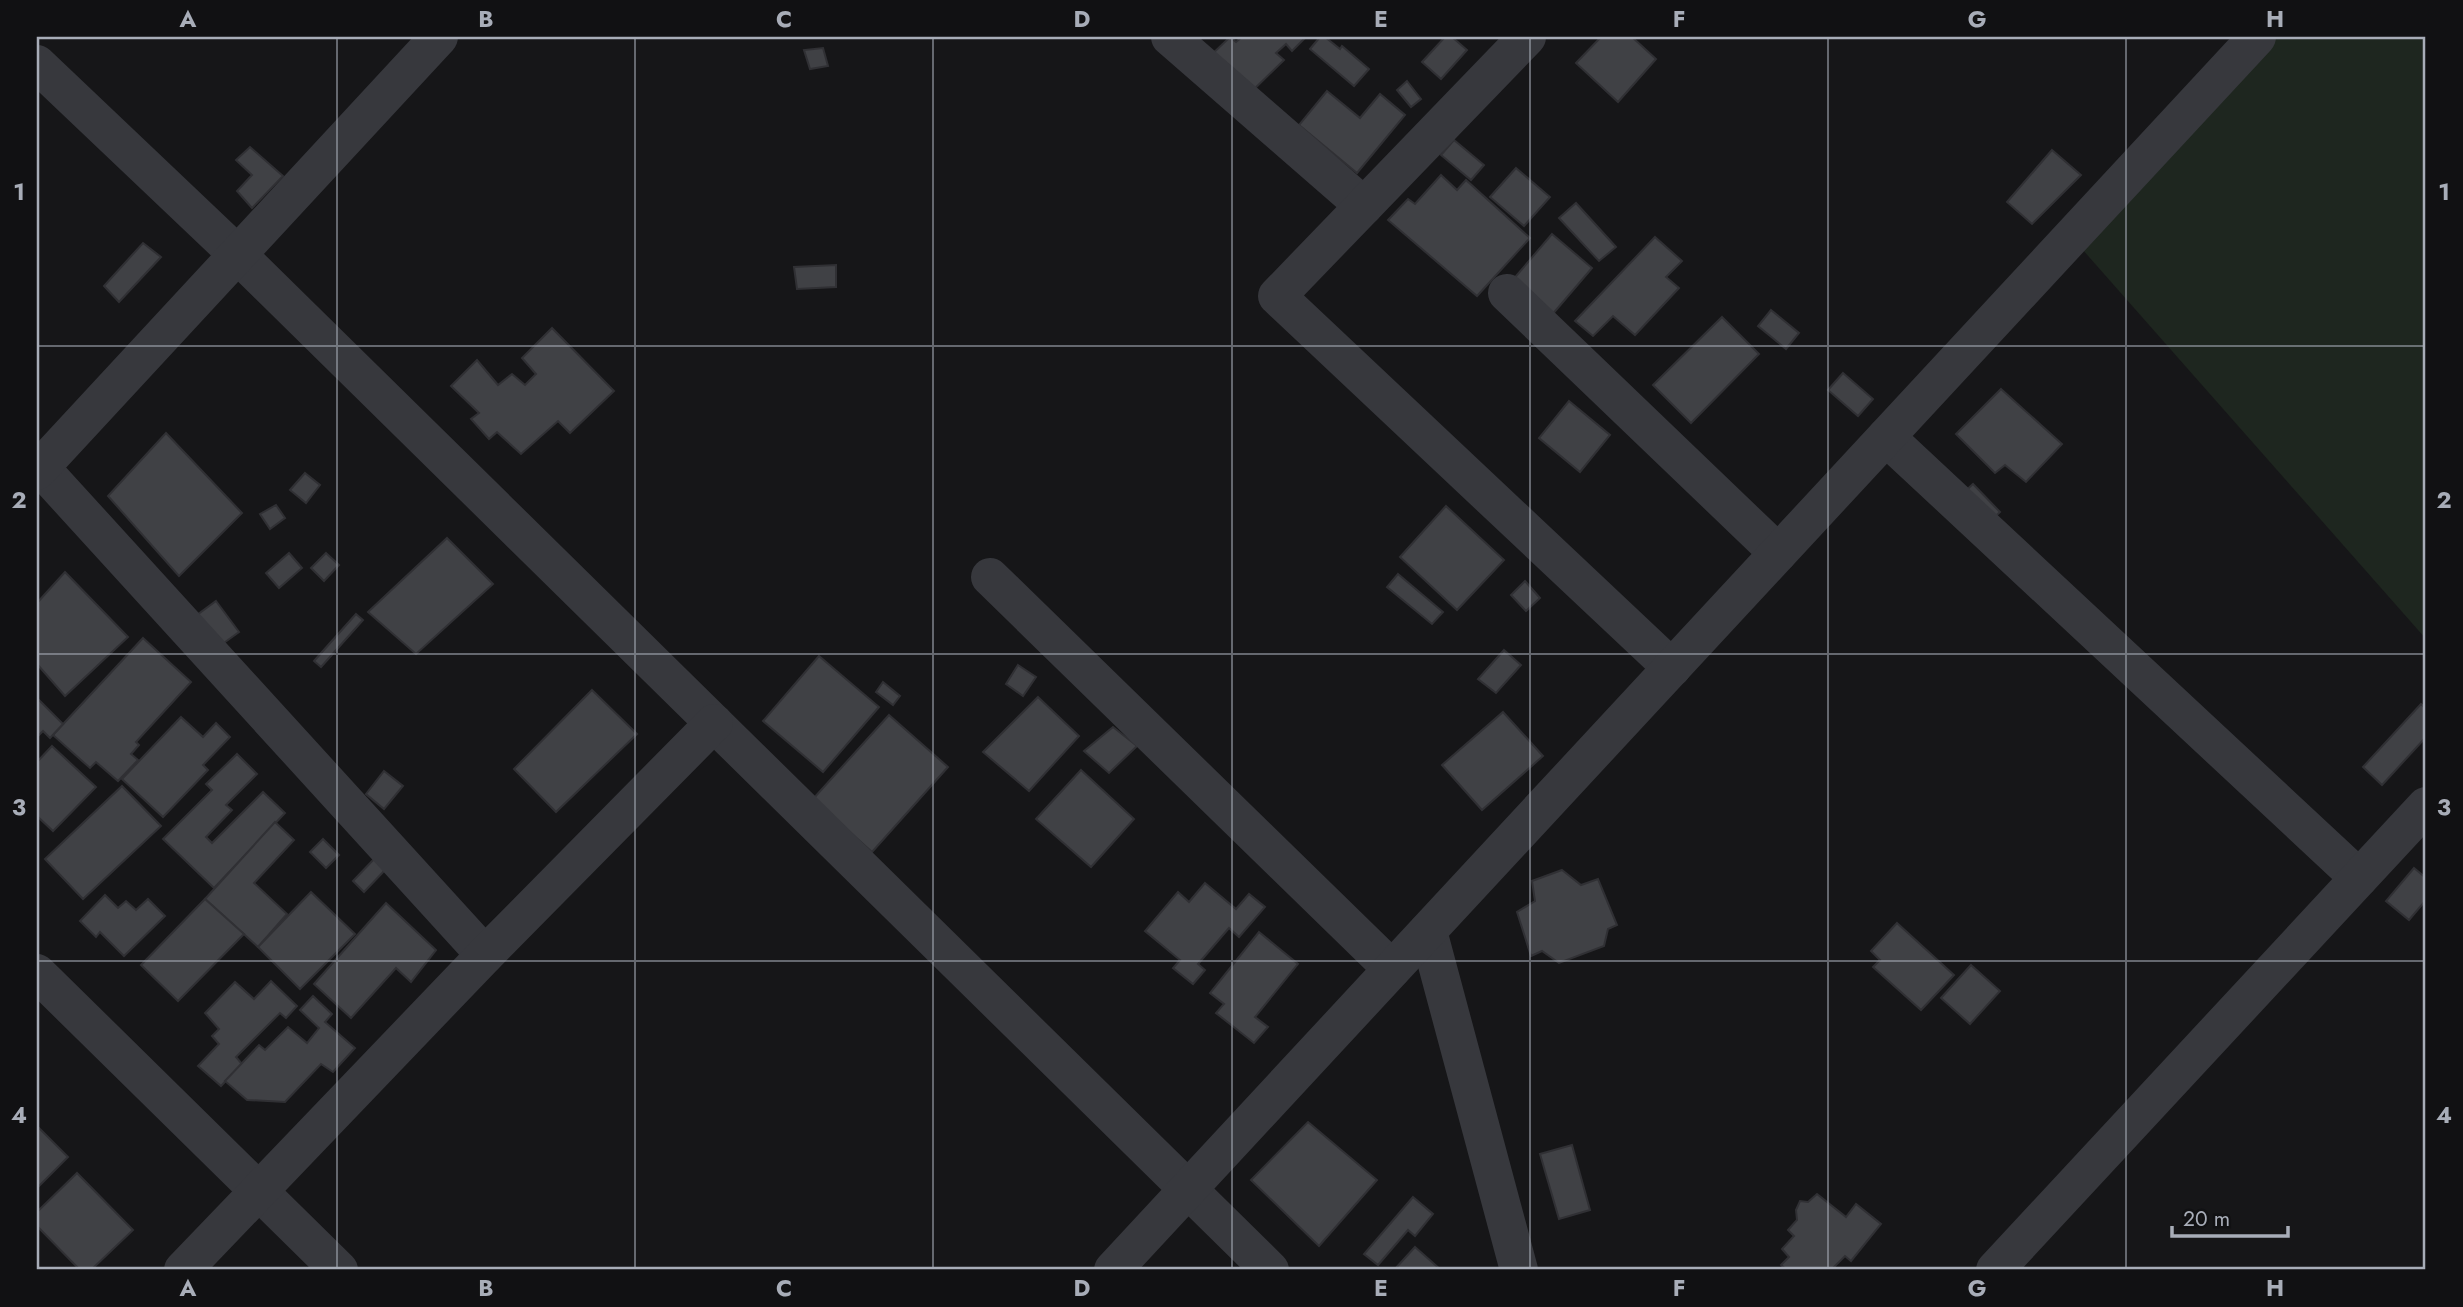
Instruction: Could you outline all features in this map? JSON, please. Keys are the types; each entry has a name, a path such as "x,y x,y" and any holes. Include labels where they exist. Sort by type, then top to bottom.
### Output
{"street":[{"path":"439,37 39,469 485,955"},
{"path":"1170,37 1364,206"},
{"path":"1527,37 1278,296 1672,668"},
{"path":"1113,1270 2257,37"},
{"path":"37,64 237,254 1270,1270"},
{"path":"1507,293 1778,553"},
{"path":"1886,437 2359,878"},
{"path":"990,577 1392,969"},
{"path":"183,1270 485,955 714,723"},
{"path":"1996,1270 2426,806"},
{"path":"1428,931 1520,1270"},
{"path":"37,973 258,1193 340,1270"}],"shaded area":[{"path":"2240,37 2419,37 2426,41 2426,639 2067,232"}],"building":[{"path":"1230,37 1236,42 1242,37 1306,37 1292,51 1286,44 1276,53 1284,60 1247,96 1208,58"},
{"path":"1320,37 1325,37 1340,49 1342,46 1369,69 1354,86 1310,49"},
{"path":"1445,37 1452,37 1467,50 1441,79 1422,62"},
{"path":"1601,37 1632,37 1656,59 1618,102 1576,63"},
{"path":"823,48 828,66 810,69 804,50"},
{"path":"1407,81 1421,99 1411,107 1397,90"},
{"path":"1327,91 1360,118 1380,94 1405,115 1357,173 1299,125"},
{"path":"1454,140 1484,165 1471,180 1441,155"},
{"path":"250,147 283,176 252,208 237,191 252,175 236,160"},
{"path":"2052,150 2081,175 2032,224 2007,202"},
{"path":"1516,168 1550,197 1524,226 1490,197"},
{"path":"1441,175 1457,190 1466,180 1530,238 1477,296 1388,220 1408,199 1415,204"},
{"path":"1576,203 1616,247 1599,261 1559,218"},
{"path":"1552,234 1592,268 1551,316 1511,282"},
{"path":"1655,237 1682,261 1666,277 1679,288 1635,335 1613,316 1593,336 1575,321"},
{"path":"143,243 161,257 119,302 104,286"},
{"path":"836,265 836,287 797,289 794,267"},
{"path":"1771,310 1799,333 1786,349 1758,326"},
{"path":"1722,317 1759,354 1691,423 1653,385"},
{"path":"552,328 614,391 570,433 558,421 521,454 497,432 489,439 471,419 479,413 451,386 477,360 498,385 512,374 525,385 536,374 522,358"},
{"path":"1843,373 1873,399 1858,416 1828,390"},
{"path":"2001,389 2062,444 2026,482 2005,465 1995,473 1956,434"},
{"path":"1569,401 1610,435 1580,472 1539,438"},
{"path":"166,433 242,513 179,576 108,496"},
{"path":"305,473 320,485 306,503 290,490"},
{"path":"1973,484 2000,512 1987,524 1960,496"},
{"path":"276,505 285,518 270,529 260,514"},
{"path":"1446,506 1504,560 1457,610 1400,557"},
{"path":"447,538 493,584 416,654 368,612"},
{"path":"289,553 302,568 279,588 266,573"},
{"path":"326,553 339,565 324,581 311,568"},
{"path":"65,572 128,637 65,696 37,664 37,603"},
{"path":"1398,574 1443,612 1432,624 1387,587"},
{"path":"1525,581 1540,598 1526,611 1511,595"},
{"path":"216,601 239,632 221,645 197,615"},
{"path":"356,614 363,620 321,667 314,661"},
{"path":"143,638 191,682 136,742 139,745 131,754 138,760 118,781 96,762 90,768 53,735"},
{"path":"1504,650 1521,665 1496,693 1478,679"},
{"path":"819,656 879,707 823,772 763,721"},
{"path":"1018,665 1036,677 1023,696 1006,684"},
{"path":"883,682 900,696 893,705 876,692"},
{"path":"592,690 637,734 556,812 514,769"},
{"path":"1038,697 1079,736 1029,791 983,752"},
{"path":"37,698 63,724 50,738 43,731 37,737"},
{"path":"2421,704 2426,709 2426,737 2382,785 2363,767"},
{"path":"1503,712 1543,756 1482,810 1442,765"},
{"path":"889,715 948,767 872,852 813,799"},
{"path":"181,717 203,737 216,723 230,737 203,765 208,770 163,817 122,779"},
{"path":"1113,727 1137,746 1109,773 1084,751"},
{"path":"52,746 96,787 53,831 37,816 37,762"},
{"path":"237,754 257,774 226,805 232,810 206,837 212,843 263,792 285,813 214,888 163,839 212,790 206,784"},
{"path":"1081,770 1134,819 1091,867 1036,819"},
{"path":"384,771 403,786 384,809 366,794"},
{"path":"122,786 161,826 83,899 45,859"},
{"path":"275,822 294,840 254,883 287,914 258,947 205,899"},
{"path":"323,839 339,855 326,868 310,852"},
{"path":"376,857 387,868 364,892 353,881"},
{"path":"2414,868 2426,878 2426,900 2409,920 2386,901"},
{"path":"1562,870 1581,885 1598,879 1617,925 1608,929 1604,946 1559,963 1542,951 1531,956 1517,912 1535,901 1532,881"},
{"path":"1205,883 1236,909 1249,894 1265,907 1239,937 1229,928 1198,964 1205,970 1193,984 1173,968 1180,960 1145,931 1178,892 1189,902"},
{"path":"311,892 355,934 300,989 258,947"},
{"path":"105,895 118,908 126,901 136,910 148,899 165,916 124,956 100,932 96,937 80,921"},
{"path":"205,899 244,934 178,1001 141,965"},
{"path":"386,903 436,950 411,982 396,968 351,1018 314,984"},
{"path":"1897,923 1954,975 1921,1010 1873,967 1880,960 1871,951"},
{"path":"1259,932 1298,964 1255,1017 1268,1027 1254,1043 1216,1013 1224,1004 1210,993"},
{"path":"1971,965 2000,991 1970,1024 1941,998"},
{"path":"271,981 297,1006 286,1018 280,1013 236,1057 242,1064 221,1086 198,1066 219,1044 212,1036 219,1029 205,1013 235,982 254,999"},
{"path":"313,996 332,1014 325,1022 355,1048 333,1072 321,1064 285,1102 247,1100 225,1081 259,1045 265,1050 288,1027 307,1043 319,1028 300,1010"},
{"path":"1308,1122 1377,1180 1319,1246 1251,1180"},
{"path":"37,1126 68,1157 37,1188"},
{"path":"1572,1145 1590,1210 1559,1219 1540,1154"},
{"path":"77,1173 133,1230 91,1270 80,1270 37,1226 37,1212"},
{"path":"1817,1194 1846,1217 1856,1204 1881,1224 1851,1261 1845,1256 1833,1268 1835,1270 1787,1270 1781,1265 1789,1257 1782,1249 1794,1236 1788,1230 1797,1220 1796,1210 1800,1201 1808,1202"},
{"path":"1413,1197 1433,1214 1415,1236 1408,1230 1378,1265 1364,1254"},
{"path":"1415,1247 1441,1270 1394,1270"}]}
